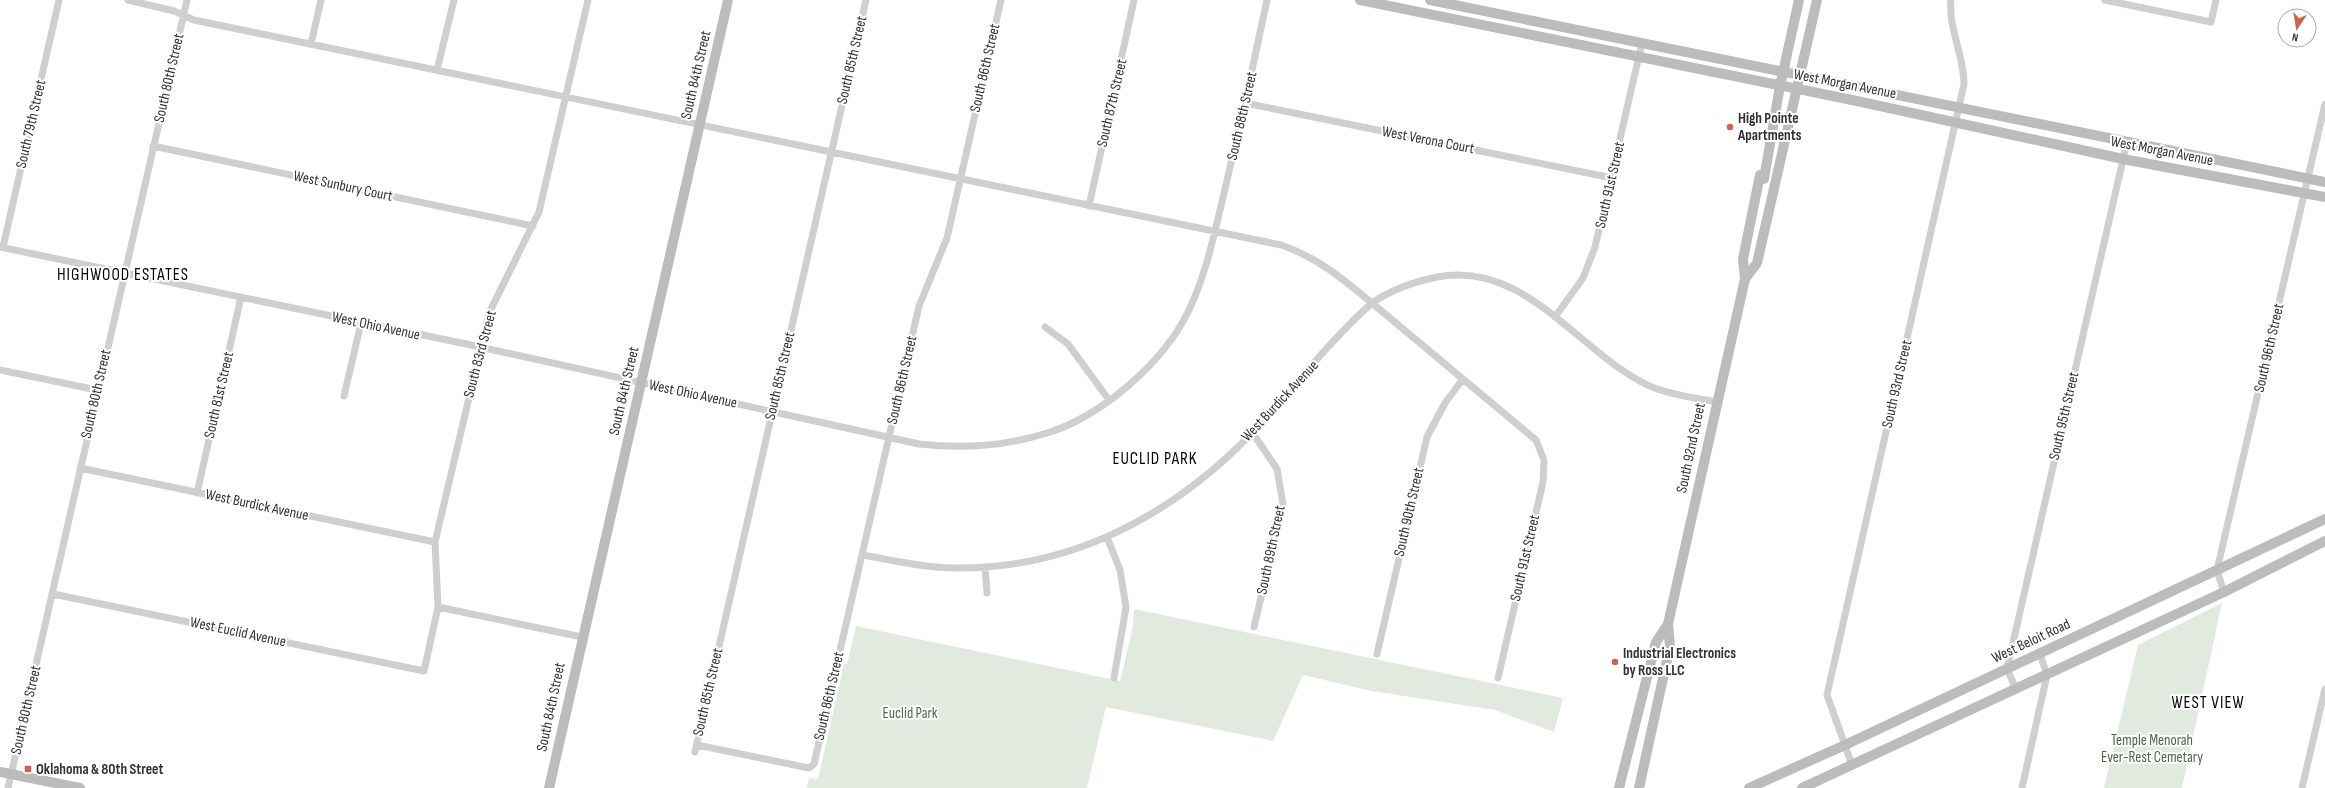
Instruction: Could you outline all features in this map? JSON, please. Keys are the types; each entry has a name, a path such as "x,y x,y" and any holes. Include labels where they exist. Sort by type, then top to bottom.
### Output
{"street":[{"name":"South 79th Street","path":"1,247 59,0"},
{"path":"128,0 174,11 194,20 700,126 1215,231 1296,250 1325,265 1463,380"},
{"name":"South 80th Street","path":"8,788 53,594 97,390 187,0"},
{"path":"311,44 321,0"},
{"path":"437,70 454,0"},
{"name":"South 83rd Street","path":"424,670 438,607 435,542 480,348 489,313 539,212 588,0"},
{"name":"South 84th Street","path":"549,788 582,637 642,383 728,0"},
{"name":"South 85th Street","path":"695,752 866,0"},
{"name":"South 86th Street","path":"697,745 809,768 814,764 919,306 947,238 1001,0"},
{"name":"South 87th Street","path":"1089,206 1134,0"},
{"name":"South 88th Street","path":"1215,231 1267,0"},
{"name":"West Morgan Avenue","path":"1360,0 1857,101 2123,159 2325,197"},
{"name":"West Morgan Avenue","path":"1430,0 2325,182"},
{"name":"South 92nd Street","path":"1640,788 1670,646 1668,624 1716,402 1745,279 1742,259 1760,175 1764,179 1780,86 1800,0"},
{"name":"South 92nd Street","path":"1745,279 1757,263 1817,0"},
{"name":"South 93rd Street","path":"1852,765 1827,695 1964,84 1964,68 1953,28 1951,0"},
{"path":"2105,0 2211,22 2216,0"},
{"path":"1451,19 1454,5"},
{"name":"South 91st Street","path":"1555,317 1583,278 1595,247 1640,58 1642,43"},
{"path":"1727,75 1730,61"},
{"path":"1857,101 1860,87"},
{"name":"West Verona Court","path":"1245,103 1612,178"},
{"name":"South 96th Street","path":"2224,592 2218,570 2325,104"},
{"name":"South 95th Street","path":"2007,669 2127,142"},
{"name":"West Sunbury Court","path":"153,146 533,226"},
{"path":"2256,184 2259,169"},
{"name":"West Ohio Avenue","path":"1,247 480,348 888,437 945,447 994,444 1048,433 1078,420 1133,382 1157,357 1187,314 1199,289 1215,231"},
{"name":"West Burdick Avenue","path":"862,555 954,568 985,567 1048,556 1107,537 1144,520 1177,499 1211,473 1252,432 1372,303 1397,288 1422,280 1445,276 1468,275 1492,280 1521,292 1555,317 1612,365 1639,381 1660,390 1716,402"},
{"name":"South 81st Street","path":"197,493 241,297"},
{"path":"344,396 361,324"},
{"path":"1045,327 1068,344 1109,400"},
{"path":"0,370 97,390"},
{"name":"South 91st Street","path":"1463,380 1536,440 1544,460 1543,482 1498,678"},
{"name":"South 90th Street","path":"1377,654 1427,437 1445,403 1463,380"},
{"name":"South 89th Street","path":"1252,432 1277,469 1282,504 1254,627"},
{"name":"West Burdick Avenue","path":"80,468 435,542"},
{"name":"West Beloit Road","path":"1750,788 2040,654 2325,518"},
{"path":"1107,537 1120,570 1126,607 1114,678"},
{"path":"1802,788 2224,592 2325,542"},
{"path":"985,567 987,593"},
{"name":"West Euclid Avenue","path":"53,594 424,670"},
{"path":"438,607 582,637"},
{"name":"South 92nd Street","path":"1619,788 1656,642 1668,624"},
{"path":"2022,788 2046,674 2040,654"},
{"path":"2007,669 2016,689"},
{"path":"2302,788 2322,720 2325,689"},
{"path":"0,772 80,788"}],"green space":[{"name":"Temple Menorah Ever-Rest Cemetary","path":"2222,603 2182,788 2104,788 2138,645"},
{"name":"Euclid Park","path":"1134,609 1563,698 1554,732 1495,710 1371,691 1303,675 1273,741 1106,707 1087,788 807,788 809,778 818,779 844,664 847,664 856,626 1120,681 1133,626"}],"place":[{"name":"High Pointe Apartments","path":"1730,127"},
{"name":"Industrial Electronics by Ross LLC","path":"1615,662"},
{"name":"Oklahoma & 80th Street","path":"28,769"}],"district":[{"name":"HIGHWOOD ESTATES","path":"123,275"},
{"name":"EUCLID PARK","path":"1155,459"},
{"name":"WEST VIEW","path":"2208,703"}]}
